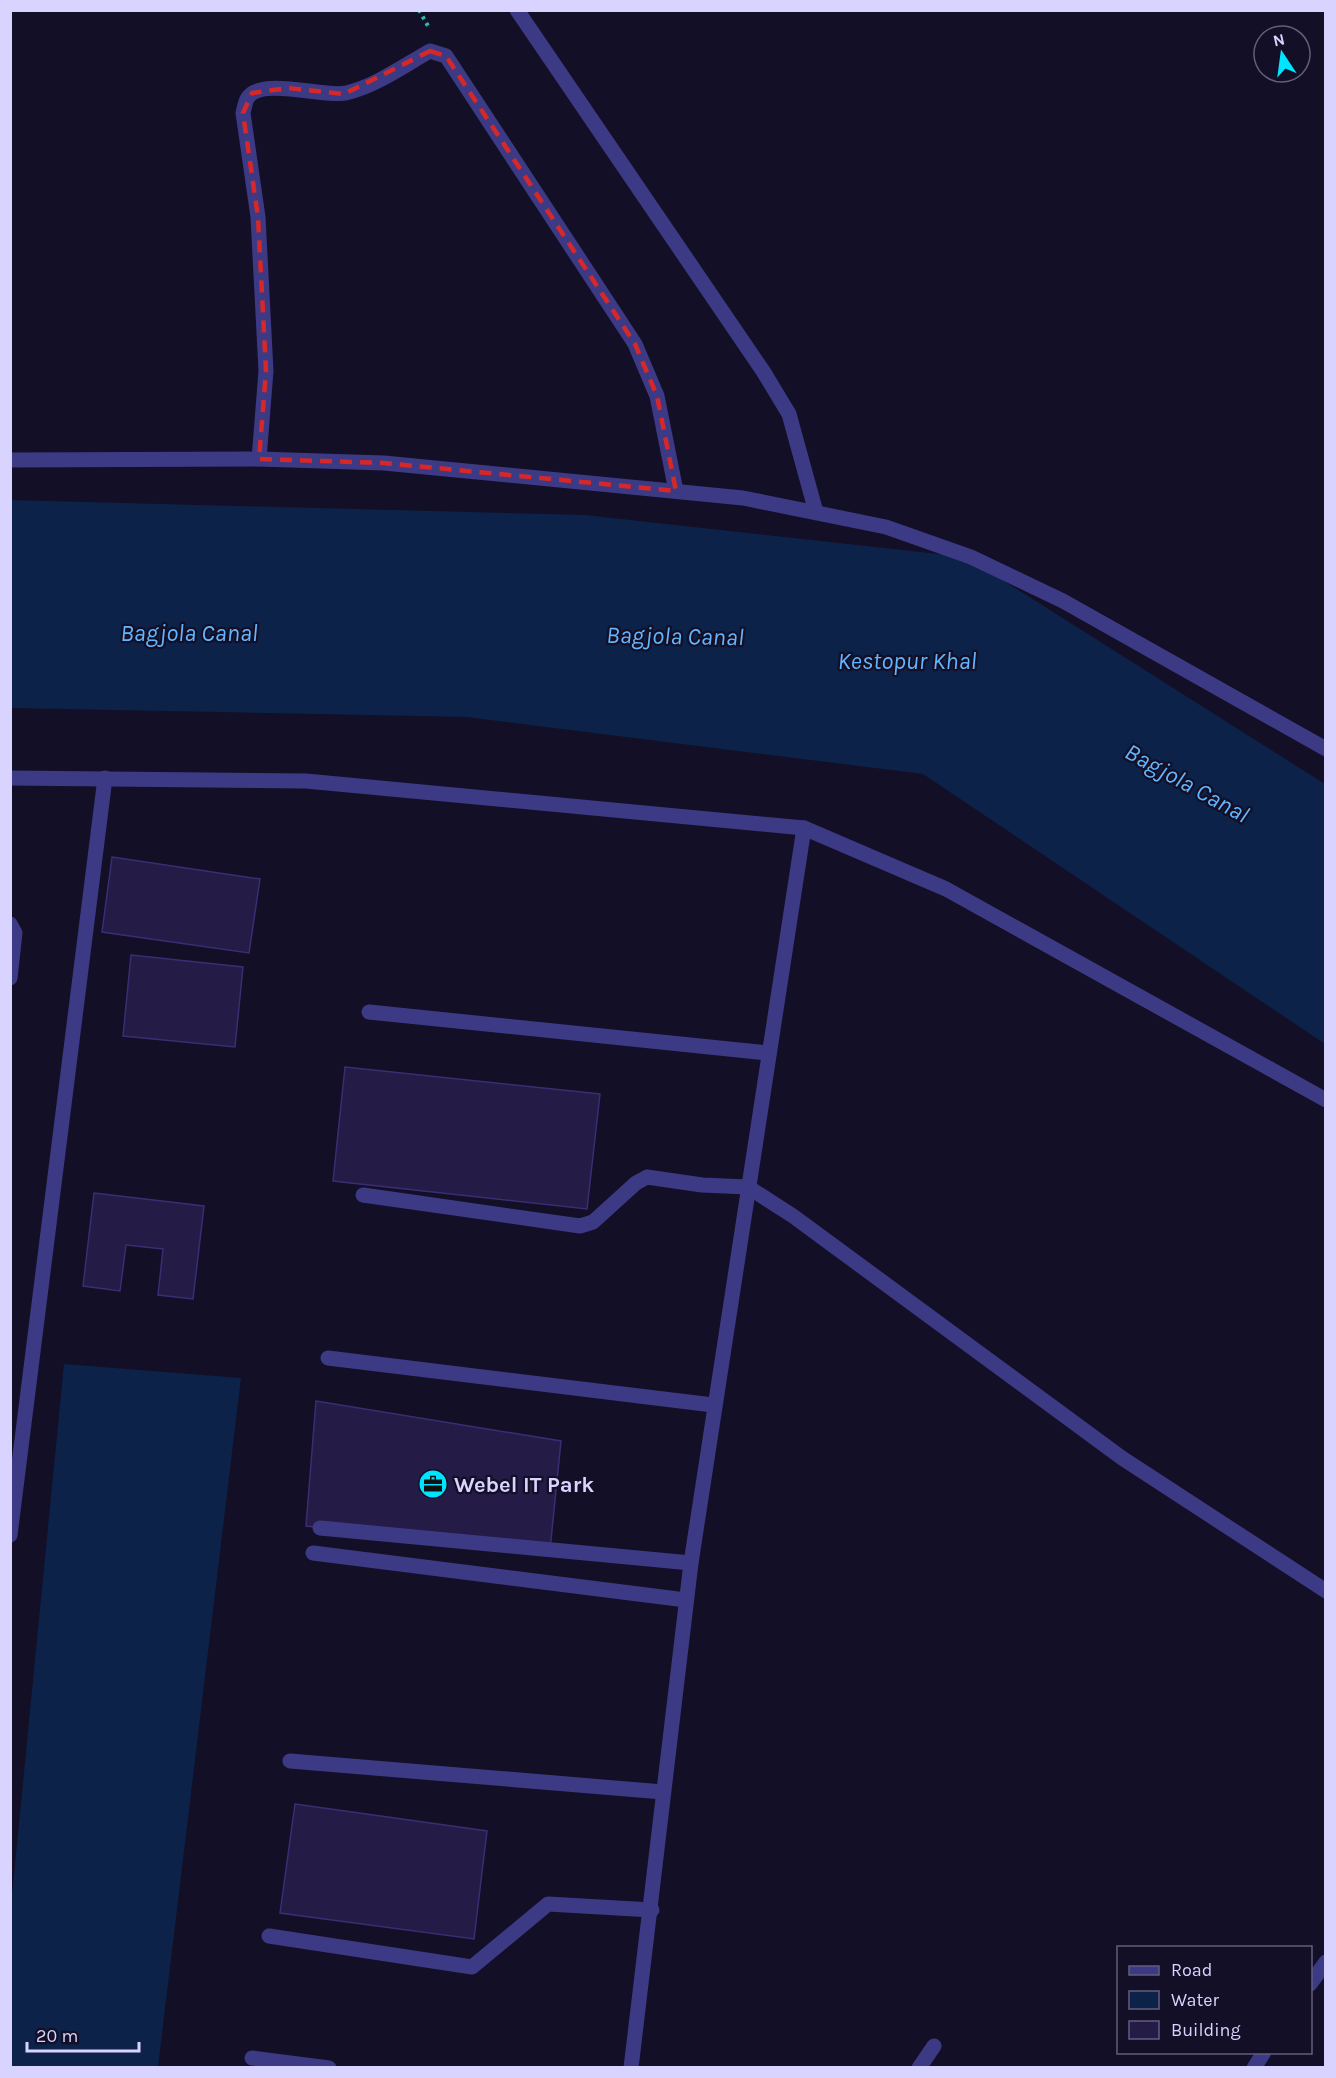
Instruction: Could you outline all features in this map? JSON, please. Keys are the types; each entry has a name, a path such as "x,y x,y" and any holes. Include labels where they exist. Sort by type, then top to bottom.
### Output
{"street":[{"path":"517,10 757,361 789,414 816,512"},
{"path":"259,459 266,371 258,217 243,113 247,99 252,93 262,90 288,88 344,94 368,86 430,51 446,56 634,344 657,396 676,491"},
{"path":"10,460 259,459 384,462 743,498 886,527 971,557 1063,601 1326,748"},
{"path":"10,778 306,781 804,828 946,889 1326,1100"},
{"path":"10,1535 105,778"},
{"path":"632,2067 691,1563 713,1405 804,828"},
{"path":"10,924 15,933 10,978"},
{"path":"369,1012 768,1053"},
{"path":"363,1195 580,1226 593,1222 636,1183 647,1177 702,1185 748,1187 794,1216 1122,1458 1326,1591"},
{"path":"328,1358 713,1405"},
{"path":"320,1528 691,1563"},
{"path":"313,1554 686,1600"},
{"path":"290,1761 663,1792"},
{"path":"268,1936 472,1967 548,1904 652,1910"},
{"path":"1312,1983 1326,1962"},
{"path":"919,2067 934,2046"},
{"path":"1254,2067 1263,2054"},
{"path":"252,2058 329,2067"}],"highlighted area":[{"path":"430,51 446,56 635,344 657,396 676,491 384,463 259,459 266,371 258,217 243,113 252,93 288,88 344,94"}],"water":[{"name":"Kestopur Khal","path":"11,500 585,515 966,557 1325,784 1325,1044 923,774 467,717 11,708"},
{"path":"64,1364 241,1378 158,2067 11,2067 11,1905"}],"building":[{"path":"112,857 260,879 249,953 102,932"},
{"path":"131,955 243,967 235,1047 123,1036"},
{"path":"345,1067 600,1094 587,1209 333,1181"},
{"path":"94,1193 204,1206 193,1299 158,1295 163,1249 126,1245 120,1291 83,1286"},
{"name":"Webel IT Park","path":"316,1401 561,1441 550,1550 306,1526"},
{"path":"295,1804 487,1831 474,1939 280,1913"}],"place":[{"name":"Webel IT Park","path":"433,1484"}],"water label":[{"name":"Bagjola Canal","path":"189,633"},
{"name":"Bagjola Canal","path":"675,636"},
{"name":"Bagjola Canal","path":"1187,783"}]}
